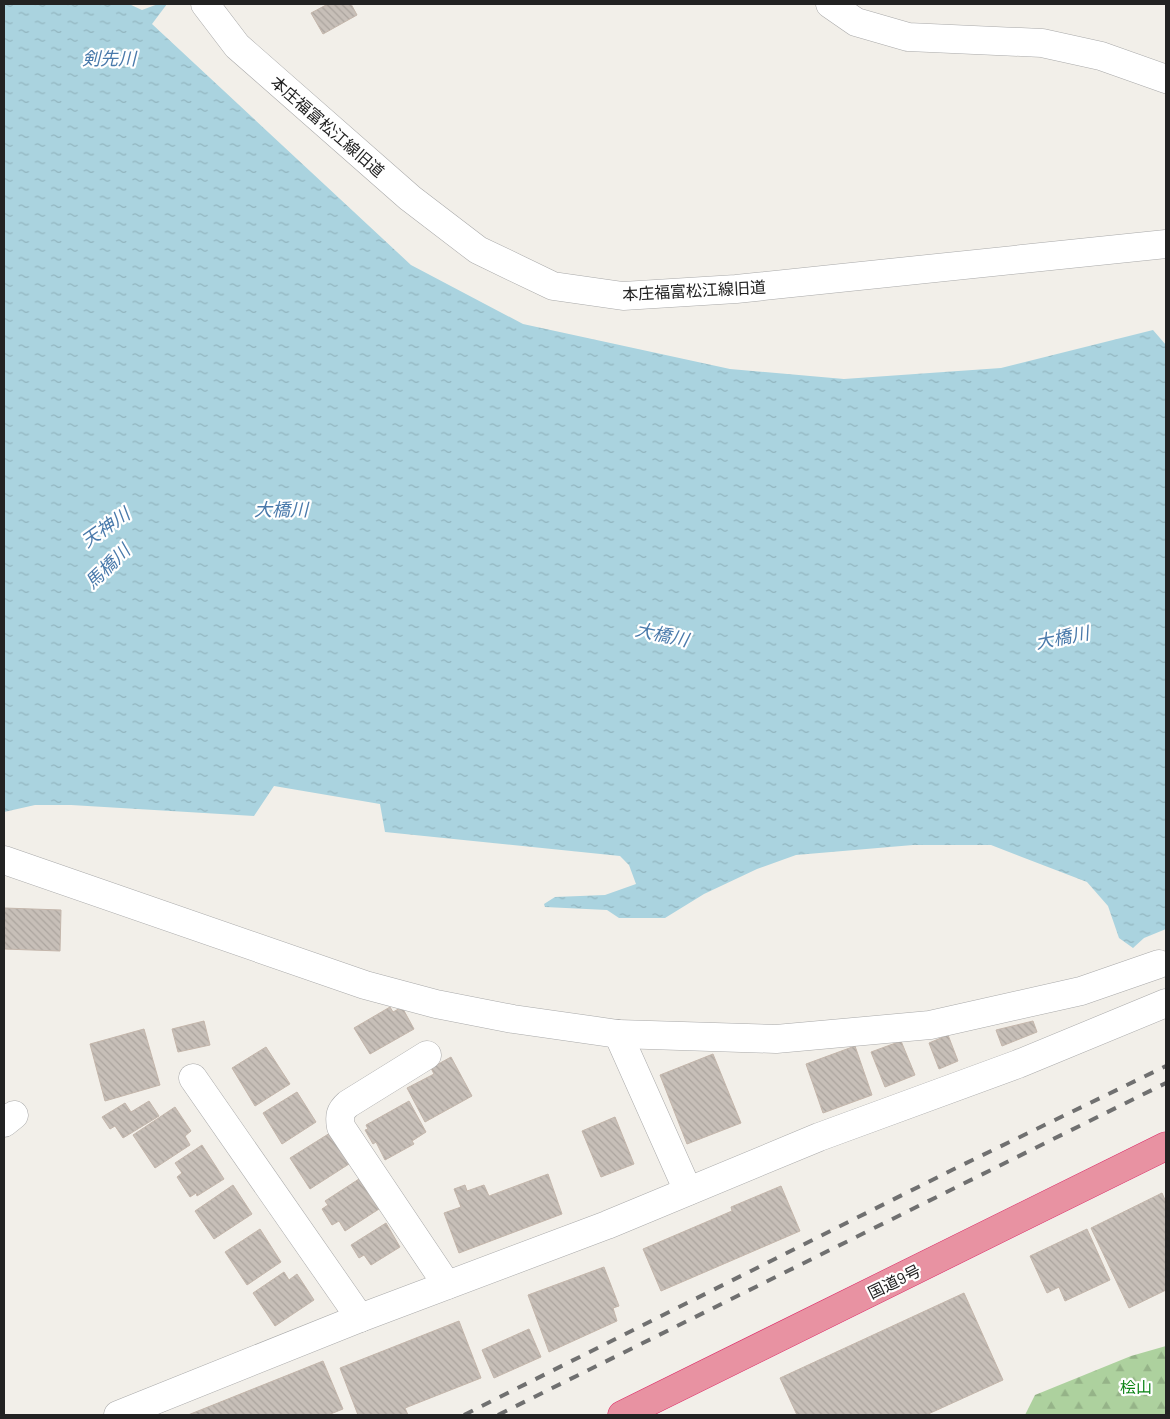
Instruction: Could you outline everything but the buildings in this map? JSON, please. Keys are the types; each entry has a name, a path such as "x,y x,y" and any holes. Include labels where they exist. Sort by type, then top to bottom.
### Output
{"highway":[{"name":"国道9号","path":"622,1415 1166,1146"}],"street":[{"name":"本庄福富松江線旧道","path":"205,4 237,46 410,198 478,250 553,286 623,296 736,289 1166,244"},
{"path":"830,4 856,22 908,36 1042,43 1101,56 1166,79"},
{"path":"4,860 365,985 436,1004 512,1020 618,1034 776,1039 930,1026 1080,991 1159,964"},
{"path":"118,1415 360,1318 607,1225 819,1137 1018,1064 1166,1003"},
{"path":"618,1034 688,1191"},
{"path":"427,1055 348,1104 342,1110 339,1117 342,1127 447,1285"},
{"path":"193,1078 360,1318"}],"green space":[{"name":"桧山","path":"1166,1346 1166,1415 1025,1415 1035,1395 1131,1356"}],"water":[{"name":"大橋川","path":"4,4 129,4 142,10 158,4 167,4 152,24 411,265 523,324 730,369 844,379 1001,368 1153,330 1166,345 1166,929 1144,938 1133,948 1119,938 1108,906 1087,882 991,845 913,845 796,855 757,869 704,894 665,918 619,918 607,910 545,907 544,904 555,897 605,895 636,884 629,865 620,856 385,832 380,804 274,786 254,816 71,805 35,805 4,812"}],"railway":[{"path":"464,1415 952,1170 1166,1066"},
{"path":"498,1415 1166,1083"}],"water label":[{"name":"剣先川","path":"109,58"},
{"name":"天神川","path":"105,527"},
{"name":"馬橋川","path":"107,566"}]}
